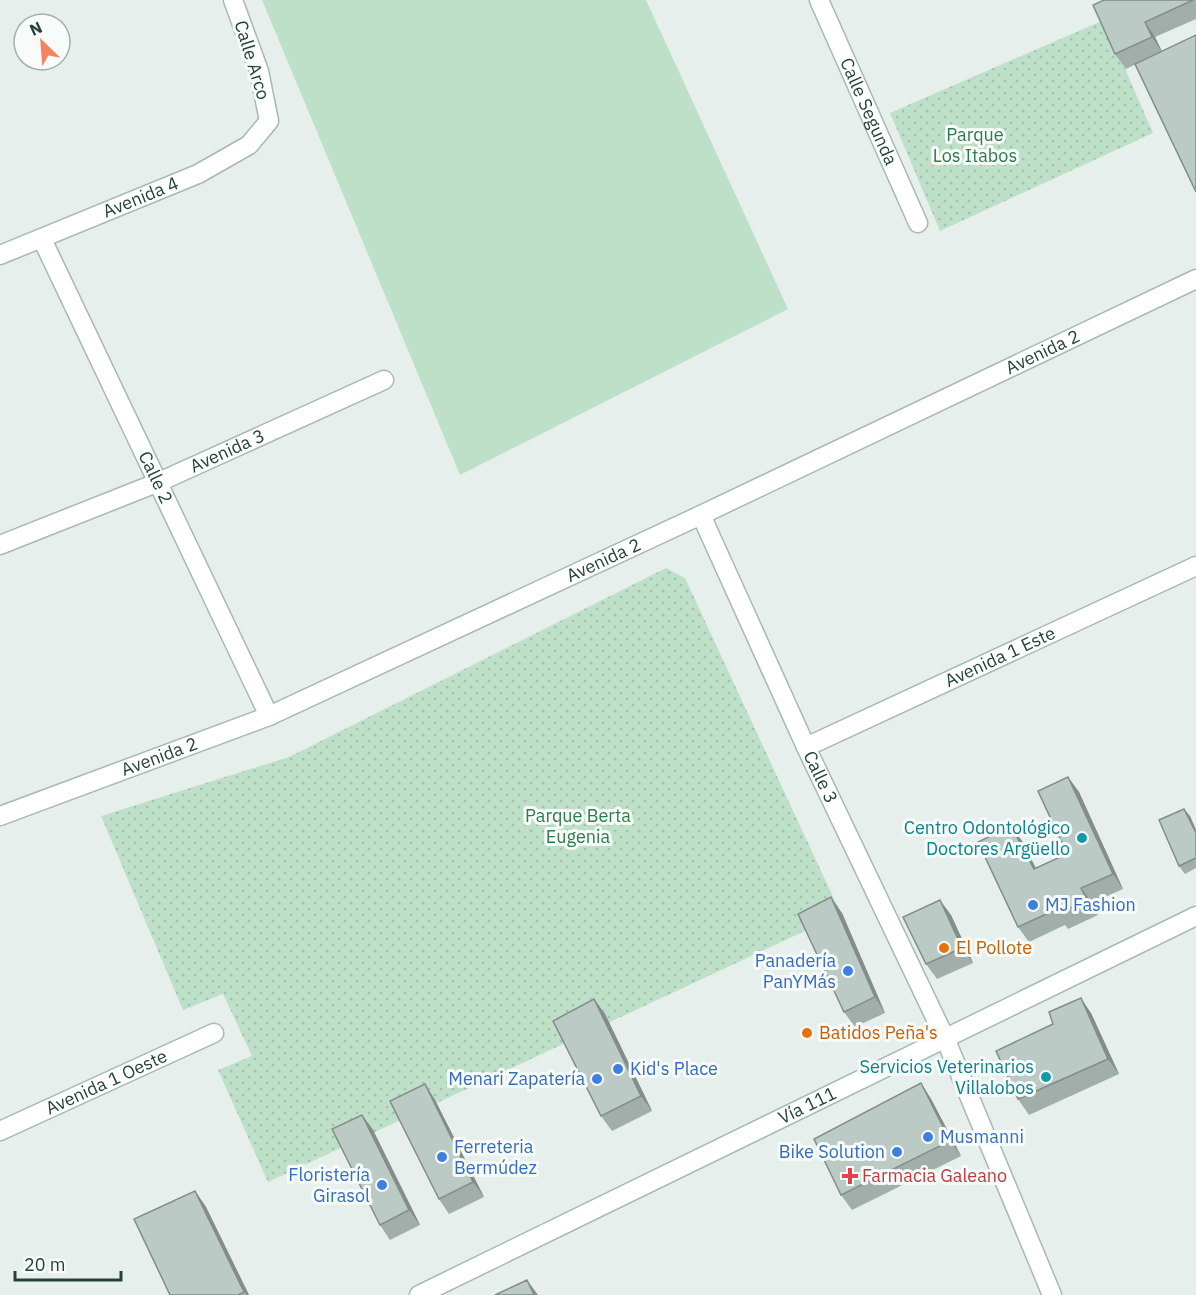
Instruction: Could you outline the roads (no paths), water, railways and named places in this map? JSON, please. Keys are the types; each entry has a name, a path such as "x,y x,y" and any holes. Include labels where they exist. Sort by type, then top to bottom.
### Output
{"street":[{"name":"Calle Arco","path":"233,0 259,71 269,121"},
{"name":"Calle Segunda","path":"821,1 918,223"},
{"name":"Avenida 4","path":"0,255 198,174 249,145 269,121"},
{"name":"Calle 2","path":"42,239 269,716"},
{"name":"Avenida 2","path":"0,816 269,716 701,515 1196,279"},
{"name":"Avenida 3","path":"0,545 159,482 384,380"},
{"name":"Calle 3","path":"701,515 806,747 945,1038 1052,1295"},
{"name":"Avenida 1 Este","path":"806,747 1196,566"},
{"name":"Vía 111","path":"419,1295 1196,916"},
{"name":"Avenida 1 Oeste","path":"0,1131 214,1032"}],"place":[{"name":"Centro Odontológico Doctores Argüello","path":"1082,838"},
{"name":"MJ Fashion","path":"1033,905"},
{"name":"El Pollote","path":"944,948"},
{"name":"Panadería PanYMás","path":"848,971"},
{"name":"Batidos Peña's","path":"807,1033"},
{"name":"Kid's Place","path":"618,1069"},
{"name":"Servicios Veterinarios Villalobos","path":"1046,1077"},
{"name":"Menari Zapatería","path":"597,1079"},
{"name":"Musmanni","path":"928,1137"},
{"name":"Bike Solution","path":"897,1152"},
{"name":"Ferreteria Bermúdez","path":"442,1157"},
{"name":"Farmacia Galeano","path":"850,1176"},
{"name":"Floristería Girasol","path":"382,1185"}],"park label":[{"name":"Parque Los Itabos","path":"975,145"},
{"name":"Parque Berta Eugenia","path":"578,826"}]}
